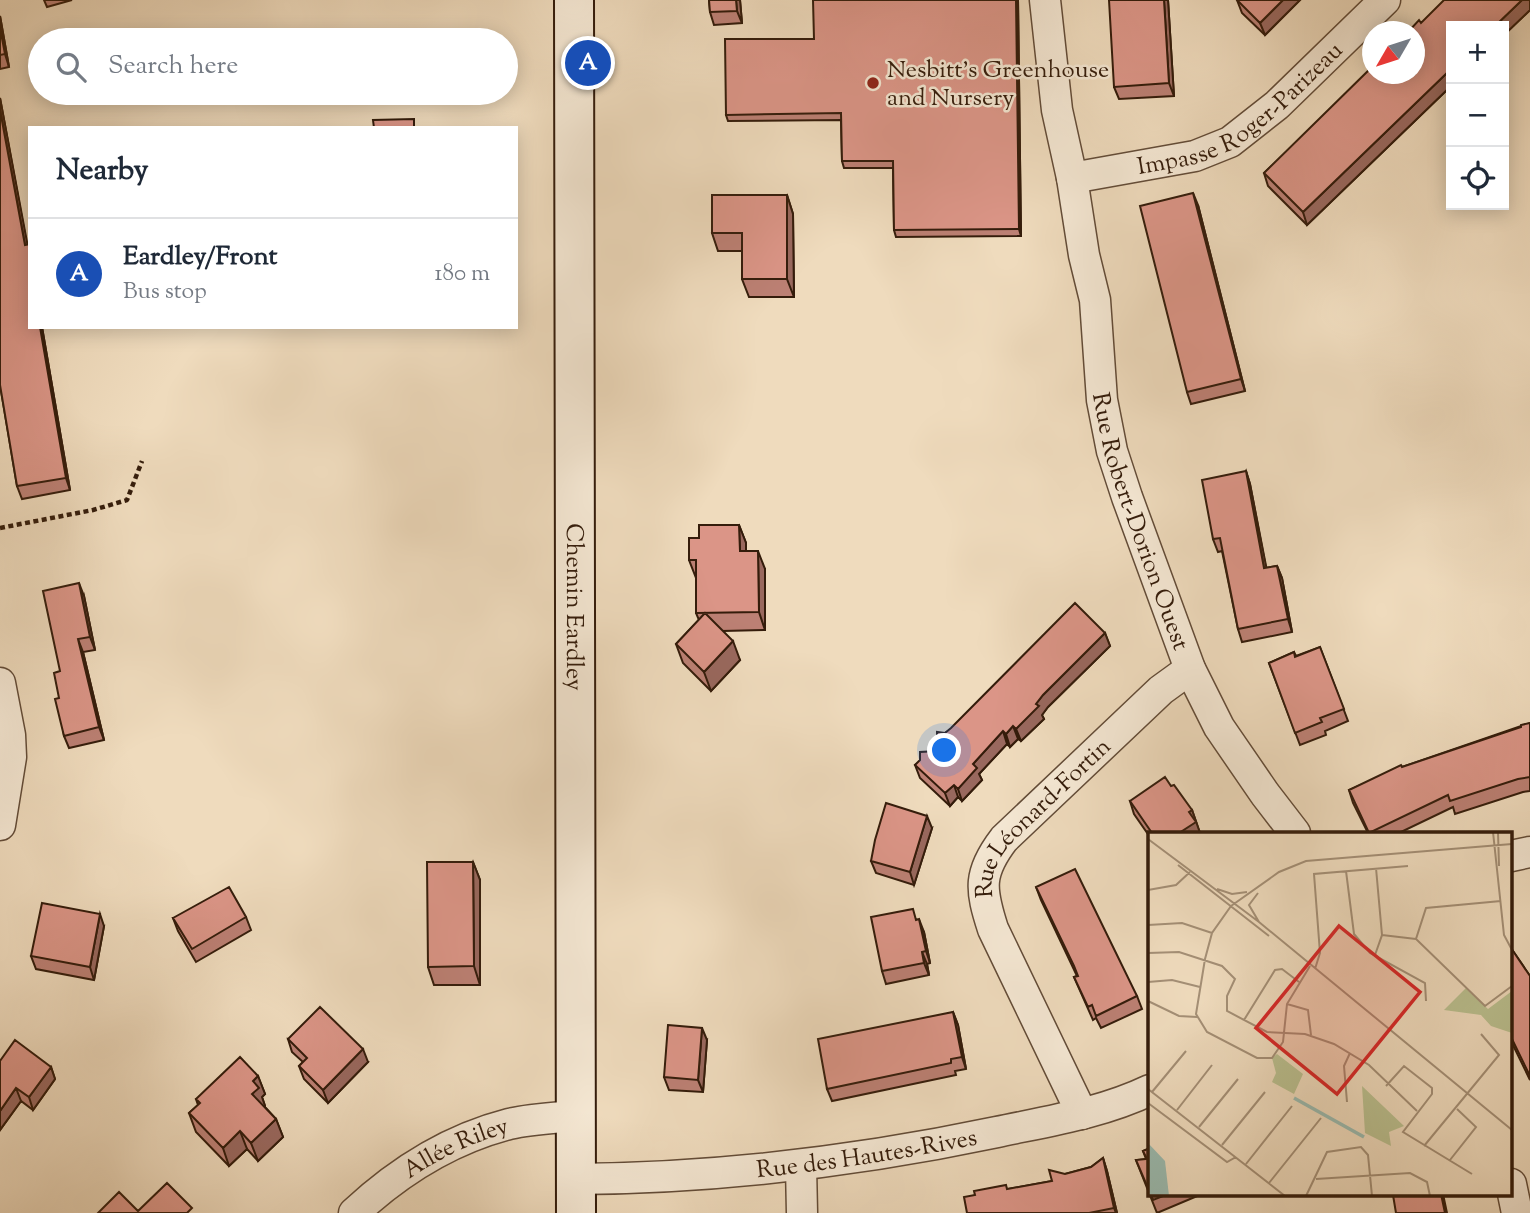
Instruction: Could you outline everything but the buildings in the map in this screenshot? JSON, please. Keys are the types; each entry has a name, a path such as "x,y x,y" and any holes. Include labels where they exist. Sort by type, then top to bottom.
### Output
{"main road":[{"name":"Chemin Eardley","path":"574,0 576,1196"}],"street":[{"name":"Rue Robert-Dorion Ouest","path":"1045,0 1057,110 1095,300 1102,400 1112,451 1189,669 1219,726 1294,832"},
{"name":"Impasse Roger-Parizeau","path":"1072,178 1195,156 1230,142 1278,105 1385,0"},
{"name":"Rue Léonard-Fortin","path":"1082,1114 993,929 984,902 984,879 989,859 1004,839 1161,690 1189,669"},
{"path":"0,683 10,735 11,757 0,825"},
{"path":"1512,856 1530,852"},
{"name":"Rue des Hautes-Rives","path":"576,1196 924,1147 1082,1114 1130,1100 1148,1091"},
{"name":"Allée Riley","path":"354,1213 413,1166 442,1149 511,1124 574,1116"},
{"path":"801,1166 802,1213"},
{"path":"1512,1189 1517,1213"}],"path":[{"path":"0,528 93,510 127,500 142,461"}],"place":[{"name":"Eardley/Front","path":"588,63"},
{"name":"Nesbitt's Greenhouse and Nursery","path":"873,83"}]}
